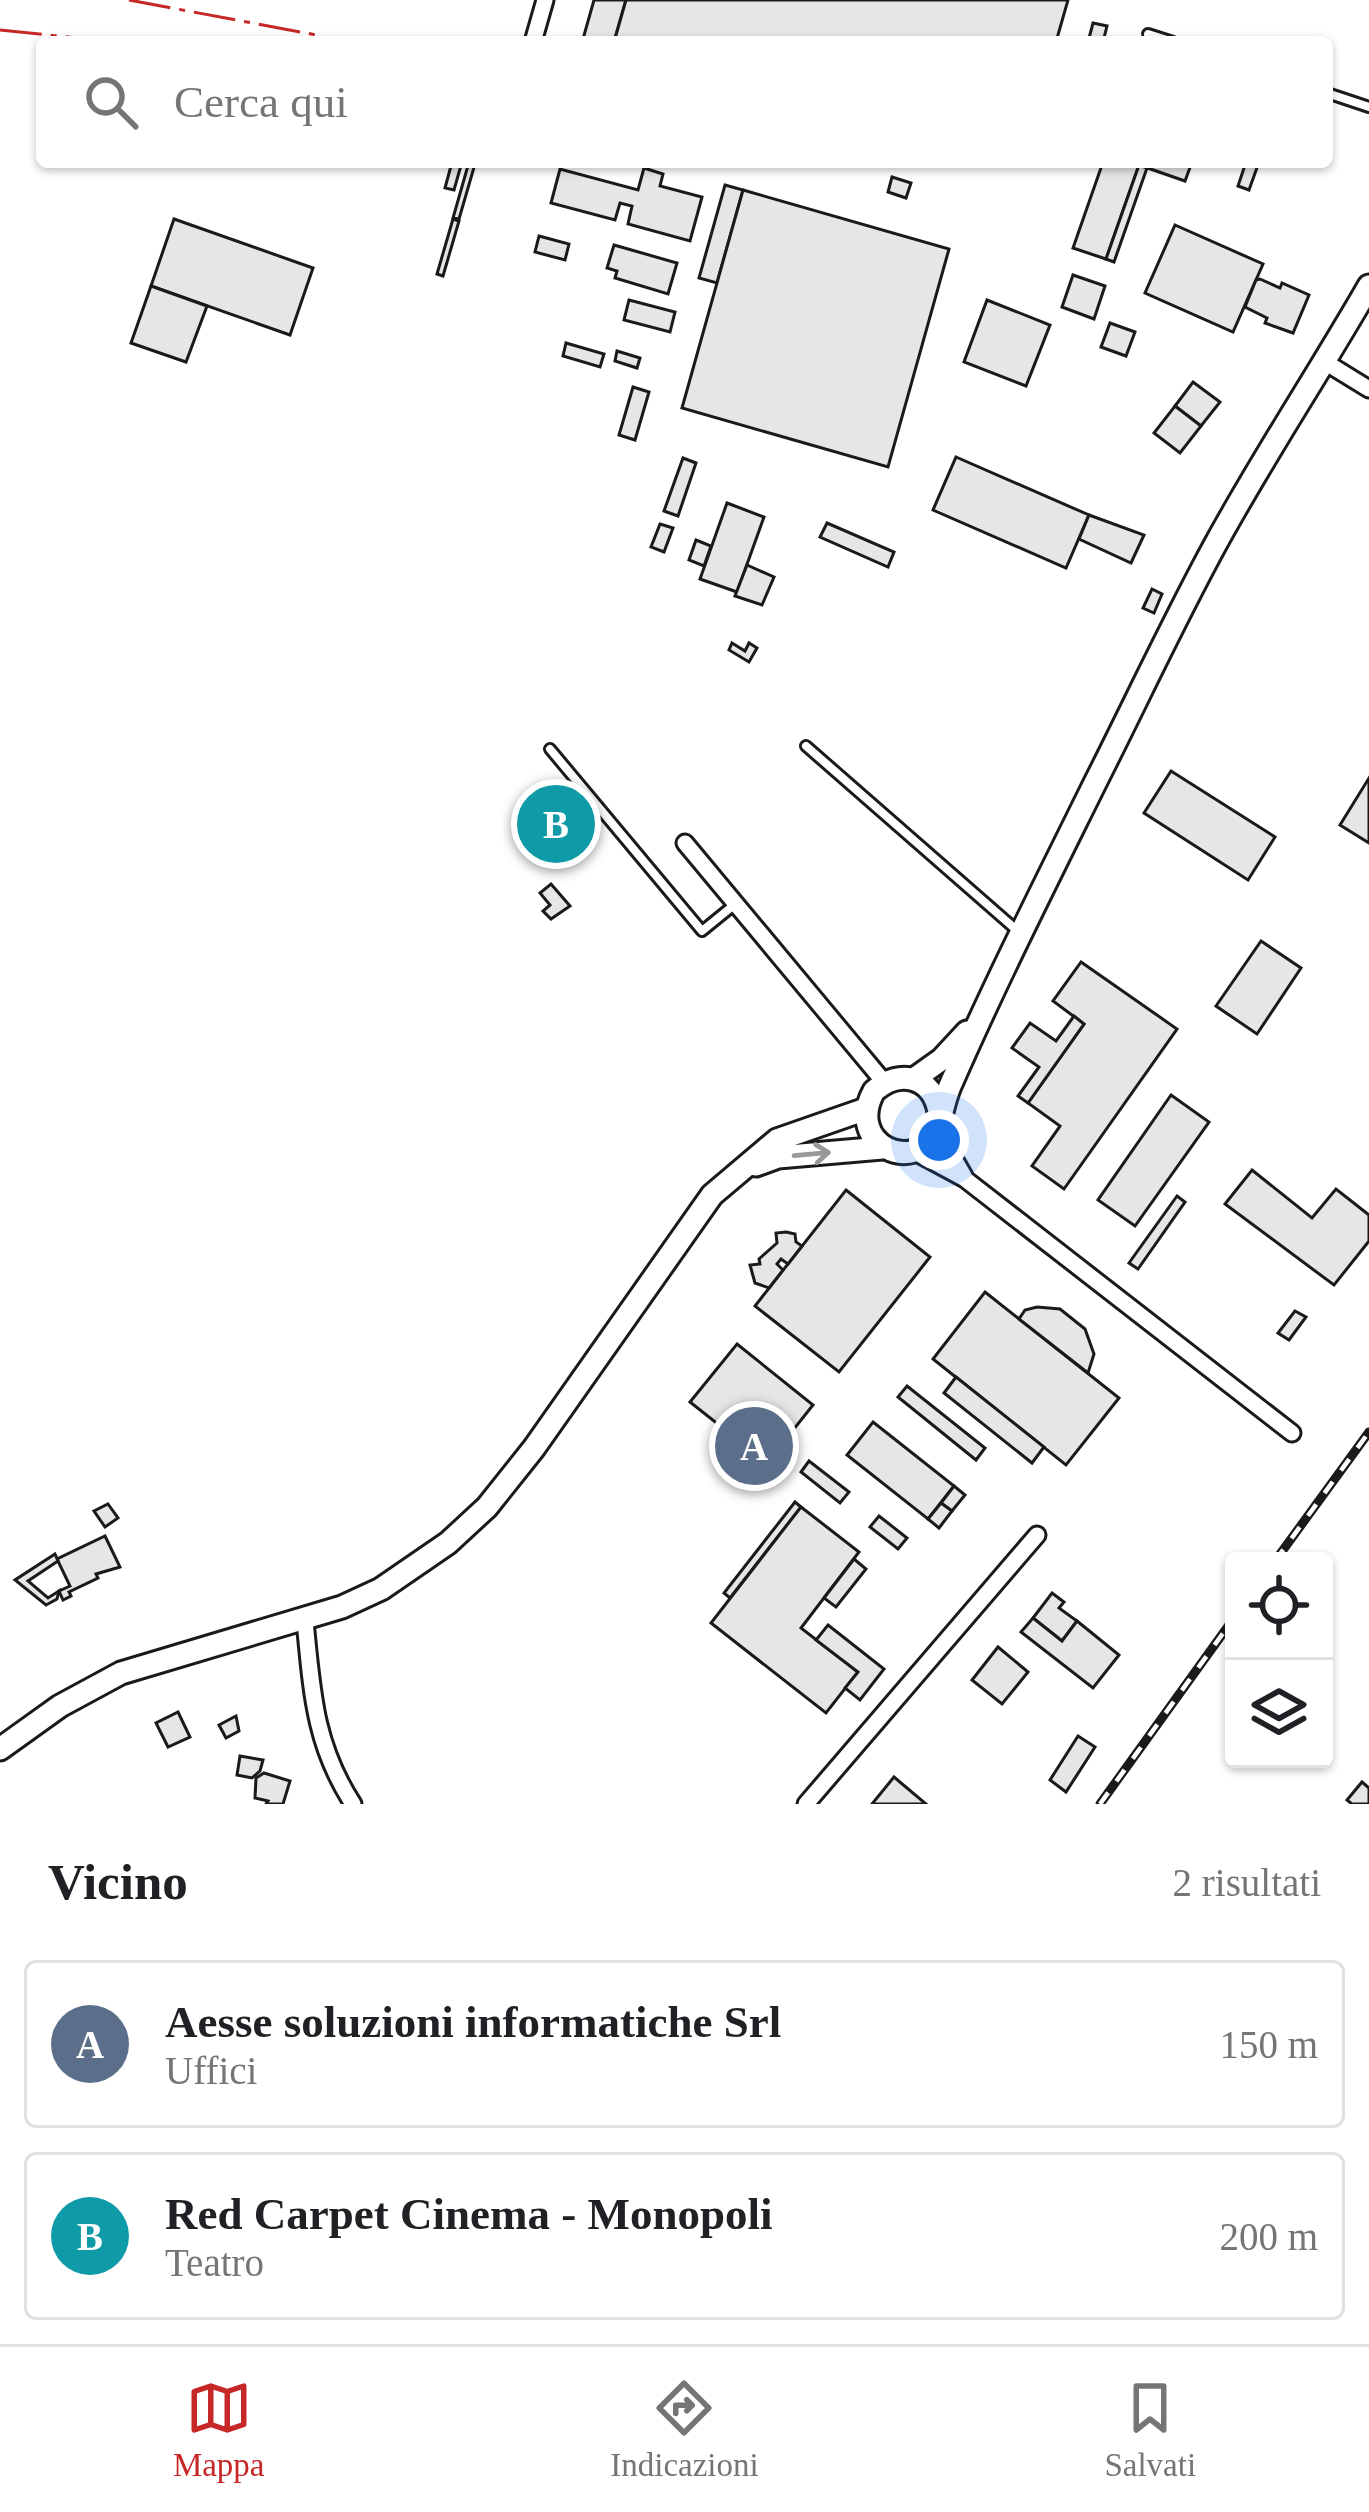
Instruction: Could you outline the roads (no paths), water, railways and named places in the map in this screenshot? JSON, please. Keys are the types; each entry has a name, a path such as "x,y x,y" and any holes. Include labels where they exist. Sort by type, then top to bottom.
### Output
{"street":[{"path":"535,36 545,0"},
{"path":"913,1151 927,1142 938,1121 1021,934 1209,556 1369,286"},
{"path":"1325,362 1369,389"},
{"path":"685,843 884,1082"},
{"path":"914,1079 942,1059 984,1013"},
{"path":"882,1148 867,1127 866,1109 874,1091 899,1077 914,1079 931,1089 938,1121 965,1179"},
{"path":"0,1749 60,1706 121,1673 305,1622 381,1589 448,1543 487,1508 534,1448 712,1195 777,1140 866,1109"},
{"path":"744,1169 778,1157 882,1148 913,1151 965,1179 1292,1433"},
{"path":"806,1804 1036,1535"},
{"path":"305,1622 322,1747 353,1804"}],"lane":[{"path":"1148,34 1154,36"},
{"path":"1333,95 1369,107"},
{"path":"806,746 1021,934"},
{"path":"550,749 702,931 735,904"}],"railway":[{"path":"1282,1552 1369,1432"},
{"path":"1100,1804 1225,1630"}],"place":[{"name":"Red Carpet Cinema - Monopoli","path":"556,824"},
{"name":"Aesse soluzioni informatiche Srl","path":"754,1446"}]}
